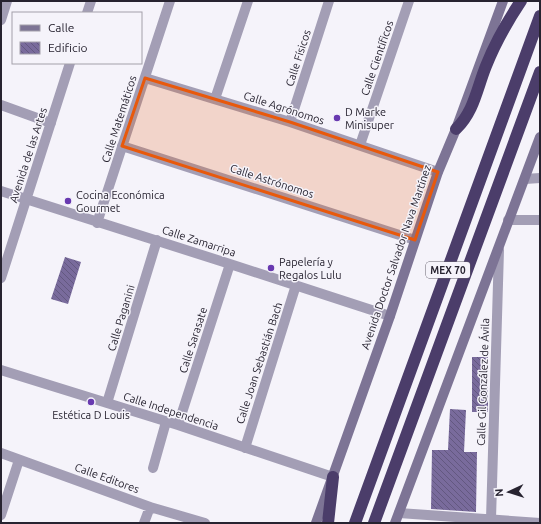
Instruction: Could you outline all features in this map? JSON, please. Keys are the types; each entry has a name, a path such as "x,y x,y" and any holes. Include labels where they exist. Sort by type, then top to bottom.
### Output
{"highway":[{"path":"456,129 466,120 486,66 504,28 521,1"},
{"name":"MEX 70","path":"355,523 540,16"},
{"name":"MEX 70","path":"376,523 540,72"},
{"path":"532,93 540,82"},
{"path":"328,523 333,477"}],"main road":[{"name":"Avenida Doctor Salvador Nava Martínez","path":"316,523 390,316 438,172 456,129 503,1"},
{"path":"397,518 540,137"}],"street":[{"path":"1,20 8,1"},
{"path":"87,12 90,1"},
{"name":"Calle Matemáticos","path":"97,223 170,1"},
{"path":"216,99 248,1"},
{"name":"Calle Físicos","path":"290,122 329,1"},
{"name":"Calle Científicos","path":"360,145 409,1"},
{"name":"Avenida de las Artes","path":"1,278 70,64"},
{"name":"Calle Agrónomos","path":"145,78 290,122 438,172"},
{"path":"1,105 51,123"},
{"name":"Calle Astrónomos","path":"122,146 415,240"},
{"path":"525,179 540,178"},
{"name":"Calle Zamarripa","path":"1,191 390,316"},
{"path":"508,220 540,220"},
{"name":"Calle Paganini","path":"108,403 157,240"},
{"name":"Calle Gil González de Ávila","path":"491,520 499,245"},
{"name":"Calle Sarasate","path":"178,425 230,264"},
{"name":"Calle Joan Sebastián Bach","path":"245,448 296,285"},
{"name":"Calle Independencia","path":"1,370 178,425 333,477"},
{"path":"153,468 166,422"},
{"name":"Calle Editores","path":"1,453 150,507 205,523"},
{"path":"1,514 19,460"},
{"path":"144,523 150,507"},
{"path":"397,518 491,520 540,523"}],"highlighted area":[{"path":"145,78 290,122 438,172 415,240 122,146"}],"building":[{"path":"65,257 81,262 68,304 51,299"},
{"path":"472,357 488,357 488,412 472,412"},
{"path":"450,409 466,410 464,452 477,452 476,512 431,509 432,450 448,450"}],"place":[{"name":"D Marke Minisuper","path":"337,118"},
{"name":"Cocina Económica Gourmet","path":"68,201"},
{"name":"Papelería y Regalos Lulu","path":"271,268"},
{"name":"Estética D Louis","path":"91,402"}]}
